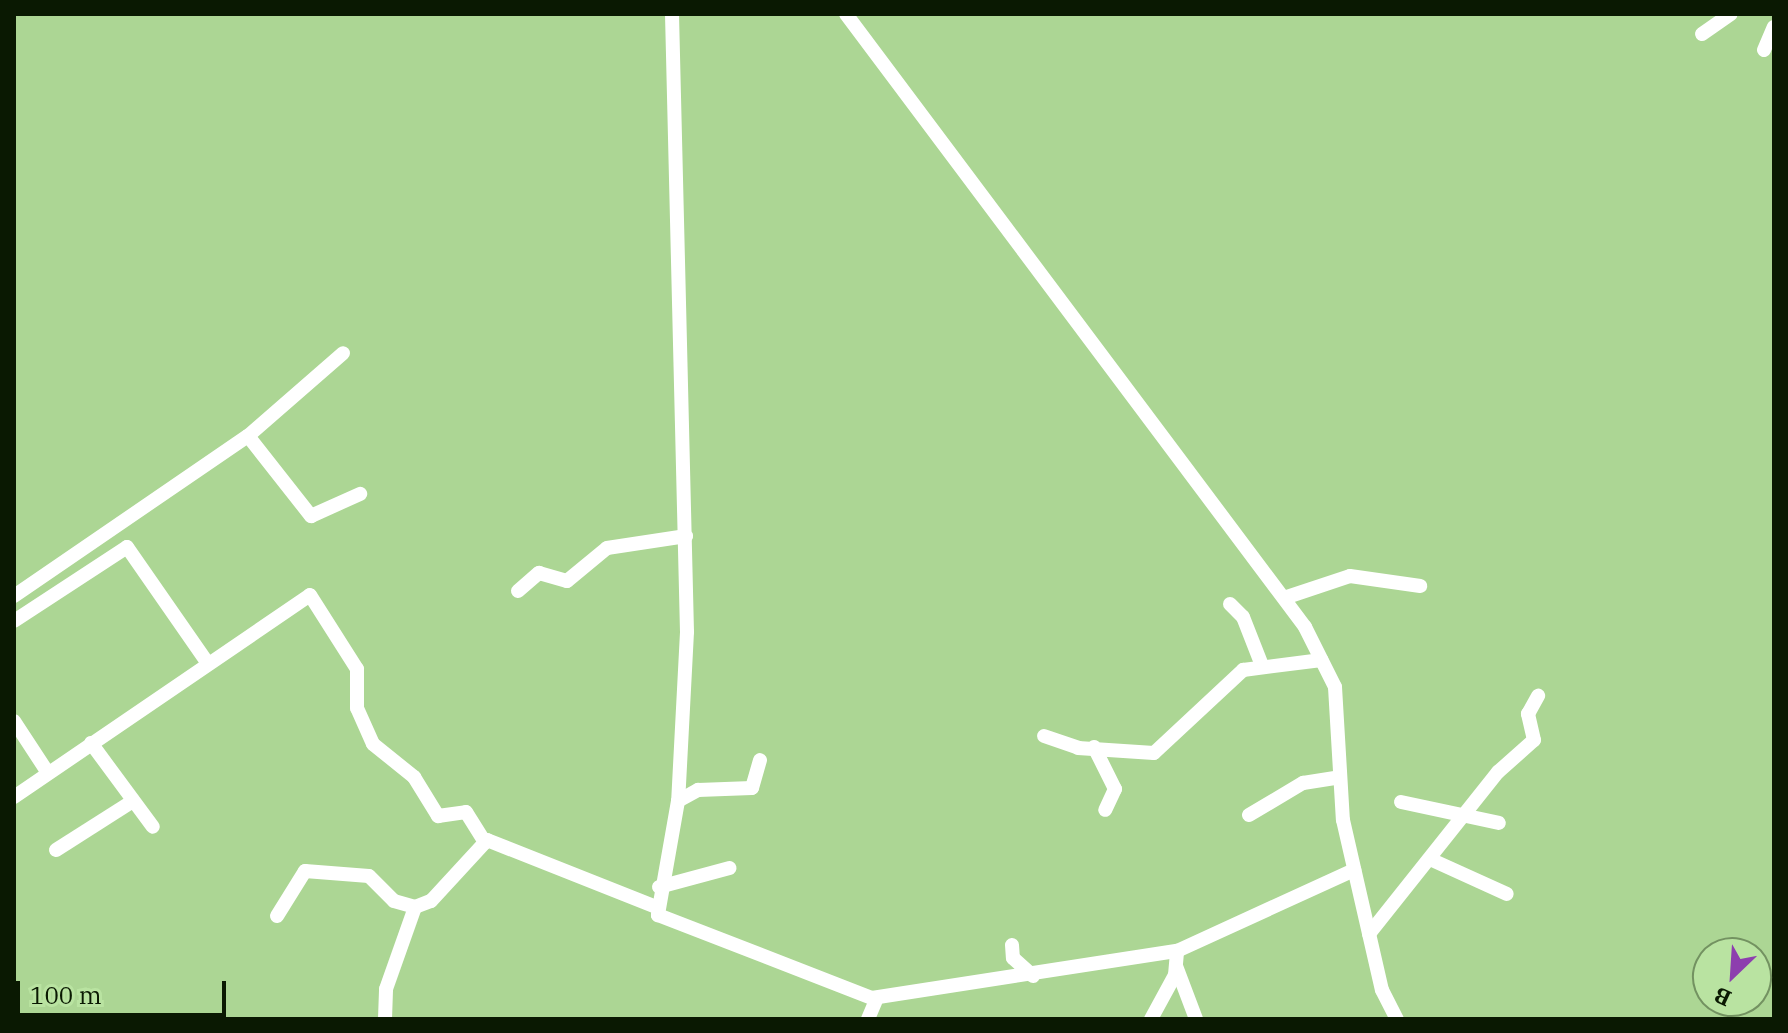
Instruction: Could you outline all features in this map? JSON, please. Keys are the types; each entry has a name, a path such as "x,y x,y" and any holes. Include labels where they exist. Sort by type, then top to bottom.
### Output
{"street":[{"path":"656,907 678,801 686,536 672,14"},
{"path":"846,14 1187,477 1287,597 1335,687 1340,777 1354,870 1369,934 1397,1019"},
{"path":"1702,34 1731,14"},
{"path":"1764,50 1774,27"},
{"path":"14,596 248,436 343,353"},
{"path":"248,436 311,516 360,494"},
{"path":"518,591 539,573 567,581 607,548 686,536"},
{"path":"14,621 127,547 207,662"},
{"path":"1287,597 1350,576 1420,586"},
{"path":"14,797 303,596 314,597 357,669 357,708 373,744 414,777 438,816 466,812 485,842 656,907 695,933 877,998 1176,958 1354,870"},
{"path":"1230,604 1261,663"},
{"path":"1044,736 1094,747 1154,753 1220,688 1261,663 1321,660"},
{"path":"1369,934 1465,816 1534,740 1528,714 1538,696"},
{"path":"14,721 48,773"},
{"path":"91,743 153,827"},
{"path":"1094,747 1115,789 1105,810"},
{"path":"678,801 698,790 752,788 760,760"},
{"path":"1249,815 1303,783 1340,777"},
{"path":"56,850 133,801"},
{"path":"1401,802 1499,823"},
{"path":"277,916 305,871 369,876 394,901 415,907 431,901 485,842"},
{"path":"1432,860 1507,894"},
{"path":"659,887 730,868"},
{"path":"385,1019 386,989 415,907"},
{"path":"1012,945 1013,958 1033,976"},
{"path":"1151,1019 1176,958"},
{"path":"1176,958 1196,1019"},
{"path":"868,1019 877,998"}]}
